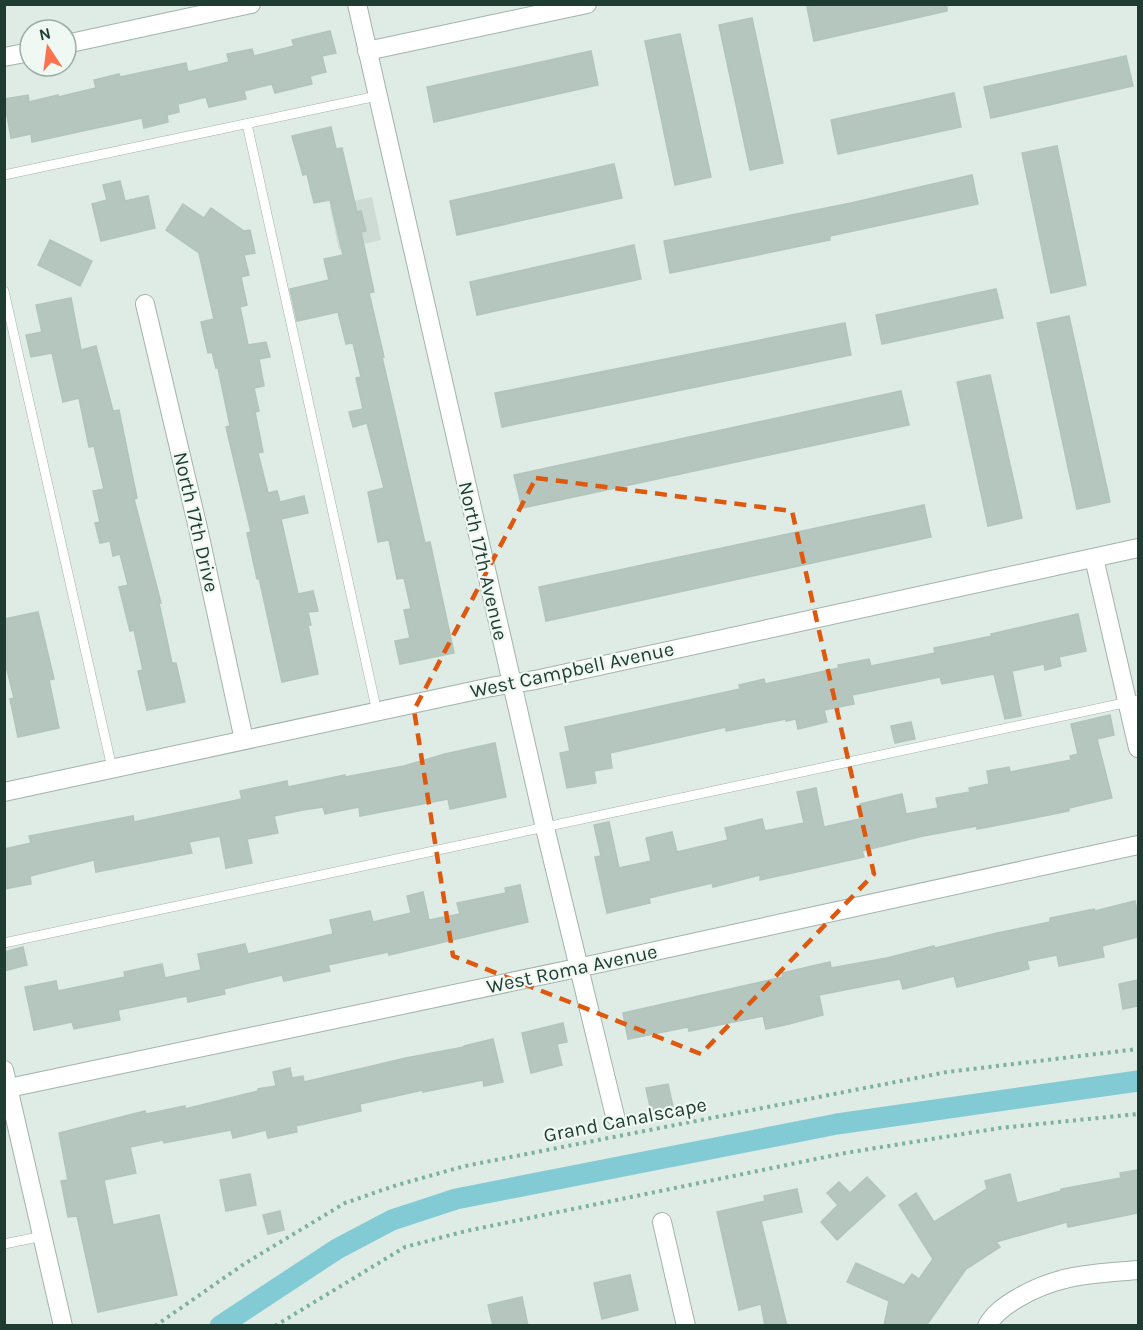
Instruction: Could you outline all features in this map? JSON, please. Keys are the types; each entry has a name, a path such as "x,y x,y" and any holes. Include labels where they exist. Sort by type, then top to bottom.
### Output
{"street":[{"path":"78,41 251,4"},
{"name":"North 17th Avenue","path":"357,4 545,828 615,1116"},
{"path":"367,51 586,4"},
{"name":"North 17th Drive","path":"146,304 244,740"},
{"name":"West Campbell Avenue","path":"4,792 1138,548"},
{"path":"1094,558 1133,701 1138,748"},
{"name":"West Roma Avenue","path":"7,1089 579,968 1138,845"},
{"path":"4,1070 63,1326"},
{"path":"662,1222 686,1326"},
{"path":"987,1326 991,1317 1038,1286 1058,1279 1138,1270"}],"lane":[{"path":"4,175 377,96"},
{"path":"248,124 378,712"},
{"path":"4,291 112,768"},
{"path":"4,943 1133,701"},
{"path":"4,1244 44,1236"}],"path":[{"name":"Grand Canalscape","path":"155,1326 244,1264 345,1203 397,1185 465,1166 947,1072 1138,1049"},
{"path":"275,1326 405,1247 466,1231 845,1153 1000,1128 1138,1114"}],"highlighted area":[{"path":"536,478 792,511 874,874 701,1054 453,956 414,710"}],"shaded area":[{"path":"372,197 381,240 339,250 330,206"}],"building":[{"path":"817,4 947,4 947,11 814,41 807,7"},
{"path":"752,18 783,163 750,170 719,25"},
{"path":"330,31 336,53 322,56 326,72 310,76 312,84 275,93 272,84 244,91 246,99 209,107 206,97 178,104 179,112 167,115 168,122 144,128 142,118 32,142 31,134 11,138 4,99 28,95 29,102 58,95 58,97 96,88 94,80 186,63 188,72 229,62 227,54 252,49 254,56 294,46 292,40"},
{"path":"680,34 711,177 675,185 645,41"},
{"path":"591,51 598,85 434,122 427,87"},
{"path":"1126,56 1133,86 991,118 984,87"},
{"path":"954,93 961,127 838,154 831,120"},
{"path":"331,127 336,149 342,148 357,212 361,211 366,231 361,232 374,292 369,293 384,357 382,357 425,543 430,542 454,653 400,664 395,641 410,638 404,610 411,609 404,578 397,579 389,540 378,542 368,492 384,488 367,423 353,427 349,412 363,409 356,378 361,377 353,343 346,344 338,312 297,321 290,289 329,280 324,259 343,255 330,200 314,203 307,174 303,175 292,136"},
{"path":"1057,146 1086,285 1051,293 1022,153"},
{"path":"614,164 622,198 457,235 450,201"},
{"path":"972,175 978,204 830,236 830,240 670,273 664,241 851,203"},
{"path":"120,181 125,201 148,196 155,228 101,241 92,204 107,200 103,185"},
{"path":"183,204 204,218 211,208 244,231 250,230 255,253 244,255 249,275 241,277 247,305 240,307 248,345 266,342 270,357 259,359 264,386 254,388 259,411 255,412 263,452 258,453 268,493 277,491 280,502 304,496 308,513 281,519 298,594 313,591 318,611 308,612 311,625 308,625 318,674 282,682 247,533 251,532 226,427 230,426 218,368 216,368 212,352 208,353 201,322 214,319 199,253 166,230"},
{"path":"50,240 92,261 80,286 38,265"},
{"path":"634,245 641,279 477,315 470,282"},
{"path":"996,289 1003,318 882,344 876,315"},
{"path":"71,298 81,350 96,346 113,411 119,410 137,498 134,499 161,603 159,603 172,663 176,663 185,702 147,710 138,671 143,670 134,630 130,631 119,587 128,585 120,554 113,556 110,541 100,543 95,523 100,522 93,491 104,489 94,446 89,447 79,398 63,402 52,353 31,357 26,335 42,332 36,305"},
{"path":"1069,316 1110,502 1077,509 1037,323"},
{"path":"845,323 851,355 502,427 495,393"},
{"path":"990,375 1022,518 988,526 957,382"},
{"path":"901,391 909,425 522,508 514,475"},
{"path":"924,505 931,537 546,621 539,587"},
{"path":"38,612 54,679 49,680 59,728 18,737 10,699 14,698 4,658 4,619"},
{"path":"1078,614 1086,651 1059,657 1061,666 1045,670 1044,664 1012,671 1021,716 1005,719 994,674 942,684 940,677 852,695 854,704 824,710 827,722 798,729 796,719 786,721 786,719 726,731 726,727 610,753 612,768 594,771 596,783 567,788 560,753 570,751 565,727 740,689 739,685 764,679 765,684 869,659 871,666 935,653 934,648"},
{"path":"1110,715 1114,735 1097,739 1112,798 1069,808 1069,811 977,829 977,826 923,836 862,851 864,857 760,880 760,875 713,887 712,883 649,898 650,903 607,913 595,857 601,856 594,825 609,822 619,868 651,861 646,838 672,832 677,852 728,840 725,828 762,819 765,831 804,823 797,792 816,788 824,827 864,818 860,804 902,794 906,814 938,808 936,798 970,792 969,788 989,784 987,771 1009,767 1010,772 1071,760 1070,756 1078,754 1071,724"},
{"path":"911,722 915,739 895,743 891,726"},
{"path":"495,743 506,797 450,809 448,799 360,816 359,807 325,814 323,807 303,810 274,816 278,833 247,839 252,863 226,868 220,836 189,842 192,853 96,872 94,860 30,876 31,884 4,889 4,849 31,843 29,836 133,816 134,822 242,799 240,791 287,781 288,787 404,766"},
{"path":"520,885 528,922 389,955 388,952 328,965 330,971 284,981 282,975 224,989 225,994 188,1002 187,996 118,1010 120,1020 74,1029 72,1022 34,1030 25,987 56,981 58,991 125,977 124,972 162,964 165,978 201,970 198,954 245,944 248,954 333,934 330,920 370,911 373,922 411,913 407,896 423,892 429,920 460,914 457,903 506,893 505,888"},
{"path":"1135,901 1138,937 1102,946 1104,957 1059,966 1057,955 1027,961 1029,969 957,987 954,976 903,989 900,979 819,995 823,1015 766,1029 763,1016 689,1031 688,1027 628,1039 623,1013 783,977 782,973 830,962 831,968 887,958 1050,922 1050,918 1094,909 1095,911"},
{"path":"23,947 27,965 4,971 4,952"},
{"path":"1138,980 1138,1006 1123,1009 1119,984"},
{"path":"563,1023 567,1042 557,1044 562,1065 531,1073 522,1033"},
{"path":"493,1039 503,1082 484,1086 483,1080 360,1104 361,1111 296,1126 297,1132 268,1138 266,1130 233,1138 231,1130 130,1147 136,1173 104,1180 113,1225 159,1215 177,1295 98,1312 77,1216 68,1217 61,1181 68,1180 59,1133 145,1111 146,1114 185,1106 185,1109 276,1086 273,1072 290,1068 292,1078 303,1076 304,1082"},
{"path":"668,1084 674,1111 652,1116 646,1088"},
{"path":"1138,1170 1138,1213 1068,1227 1067,1222 996,1242 1000,1247 966,1269 926,1326 884,1326 889,1301 847,1282 856,1263 904,1285 912,1274 919,1279 933,1259 899,1205 916,1193 934,1222 987,1189 985,1181 1010,1174 1017,1203 1061,1191 1061,1189 1121,1178 1120,1173"},
{"path":"250,1174 256,1205 226,1211 220,1180"},
{"path":"867,1177 885,1196 837,1240 821,1222 838,1205 827,1193 839,1182 850,1193"},
{"path":"797,1189 802,1212 761,1221 787,1326 765,1326 761,1304 739,1310 717,1212 765,1201 764,1196"},
{"path":"280,1211 284,1230 268,1234 263,1215"},
{"path":"630,1275 638,1310 602,1319 594,1283"},
{"path":"522,1297 528,1326 493,1326 488,1305"}],"waterway":[{"path":"220,1326 337,1249 392,1220 456,1199 837,1124 1138,1081"}]}
